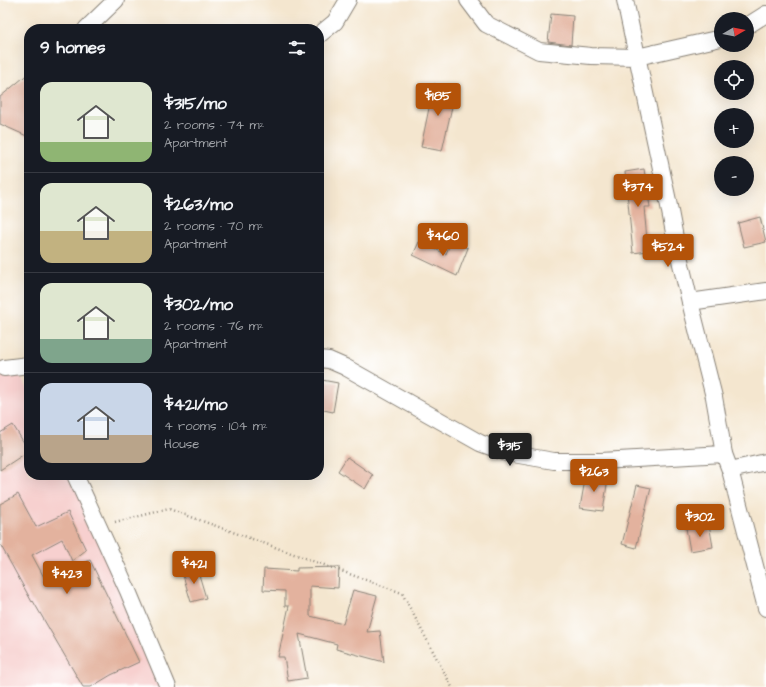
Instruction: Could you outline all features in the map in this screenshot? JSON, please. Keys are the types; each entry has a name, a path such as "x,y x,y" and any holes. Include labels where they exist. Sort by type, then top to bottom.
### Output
{"street":[{"path":"91,24 116,0"},
{"path":"324,31 335,22 348,0"},
{"path":"468,0 486,24 538,51 591,56 637,57 714,40"},
{"path":"626,0 676,243 714,397 724,454 730,470 766,608"},
{"path":"754,22 766,14"},
{"path":"690,302 766,291"},
{"path":"324,360 346,366 480,443 507,453 554,461 593,461 724,454"},
{"path":"1,366 24,365"},
{"path":"730,470 766,462"},
{"path":"77,480 128,591 168,687"}],"path":[{"path":"98,526 169,509 402,593 452,687"}],"shaded area":[{"path":"17,369 24,383 24,480 72,480 175,687 0,687 0,376"}],"building":[{"path":"551,14 573,16 571,45 548,42"},
{"path":"24,77 24,135 0,124 0,97"},
{"path":"434,84 456,89 442,151 421,147"},
{"path":"644,169 650,207 644,207 648,251 633,253 625,172"},
{"path":"760,217 766,242 744,247 738,223"},
{"path":"451,241 468,248 457,276 413,255 419,242 446,254"},
{"path":"324,380 338,383 333,412 324,410"},
{"path":"13,425 24,443 24,454 0,470 0,433"},
{"path":"347,457 373,475 365,489 338,471"},
{"path":"586,474 608,478 603,511 580,508"},
{"path":"637,485 651,488 636,548 622,544"},
{"path":"18,494 36,527 68,512 86,550 72,561 62,539 32,555 46,581 90,560 139,662 111,675 91,687 83,687 33,601 32,602 0,544 0,504"},
{"path":"709,524 713,547 690,551 686,528"},
{"path":"339,567 338,588 310,586 310,616 343,624 353,590 377,596 367,632 380,631 384,662 336,649 337,644 299,634 307,678 288,681 284,657 278,657 289,606 285,606 285,591 263,590 264,569 297,571 297,568"},
{"path":"197,568 206,598 191,602 182,572"}]}
